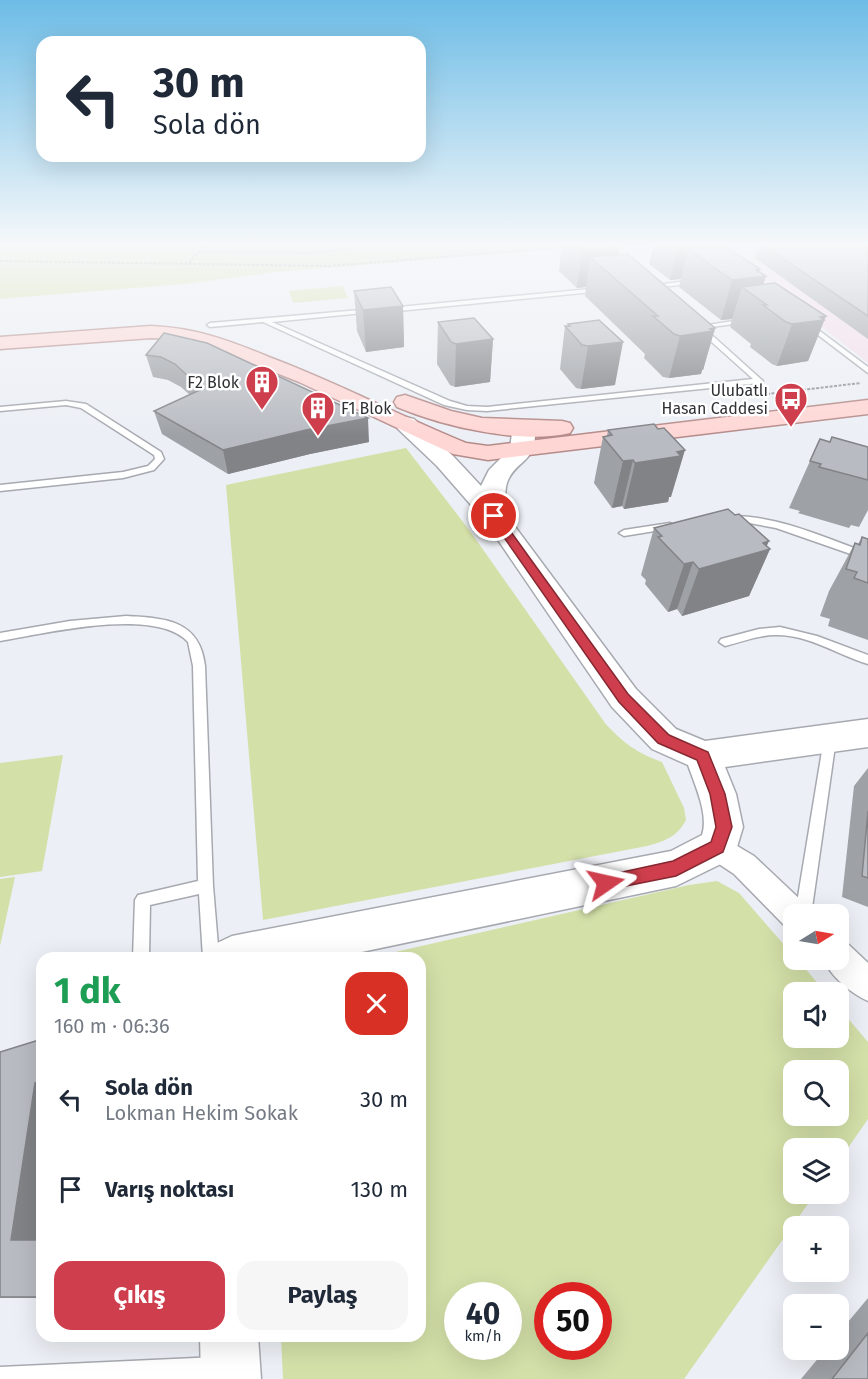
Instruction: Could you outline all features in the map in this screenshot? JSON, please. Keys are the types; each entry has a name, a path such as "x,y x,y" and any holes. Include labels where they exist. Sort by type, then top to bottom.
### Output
{"main road":[{"path":"0,332 133,321 210,325 302,358 423,411 521,439 868,407"},
{"path":"0,343 122,334 181,333 207,339 249,354 406,424 441,450 494,516 624,698 664,739 703,756 868,733"},
{"path":"441,450 461,449 488,453 521,439 570,427 868,392"},
{"path":"441,450 440,432 466,423"},
{"path":"494,516 493,489 498,475 521,439"},
{"path":"262,952 676,868 717,847 724,827 717,794 703,756"}],"street":[{"path":"717,847 744,865 784,904"},
{"path":"849,967 868,985"}],"lane":[{"path":"210,325 414,307"},
{"path":"265,321 447,403 467,408 488,408 759,381 698,327 759,320"},
{"path":"804,321 868,371"},
{"path":"0,409 66,403 83,406 158,454 160,459 151,468 123,475 0,488"},
{"path":"713,521 735,518 759,521 868,557"},
{"path":"624,533 679,525"},
{"path":"0,637 143,619 160,621 177,627 190,637 196,648 199,666 206,886 211,952"},
{"path":"725,642 780,631 797,634 868,660"},
{"path":"805,904 830,739"},
{"path":"141,952 143,900 206,886"},
{"path":"0,1378 230,1361"}],"shaded area":[{"path":"797,307 868,307 868,363"}],"green space":[{"path":"406,448 470,531 605,723 631,747 662,762 684,808 686,820 679,831 670,837 647,846 263,920 226,485"},
{"path":"63,755 42,871 0,877 0,763"},
{"path":"15,877 0,946 0,879"},
{"path":"717,881 739,893 783,944 783,970 806,970 817,982 783,982 783,1048 849,1048 849,1020 868,1042 868,1119 849,1147 849,1138 783,1138 783,1204 808,1204 799,1216 783,1216 783,1239 684,1379 283,1379 281,1342 426,1342 426,952 395,952 689,885"}],"building":[{"path":"362,307 389,307 363,310"},
{"path":"648,307 691,307 715,328 710,329 713,331 680,336 674,334 653,316 658,316"},
{"path":"766,307 813,307 826,316 820,317 824,320 792,324"},
{"path":"855,307 868,307 868,316"},
{"path":"474,318 493,339 456,344 451,342 438,322"},
{"path":"599,320 623,342 582,345 565,326 570,326 568,324"},
{"path":"164,333 207,343 368,418 223,450 154,411 202,389 175,364 161,357 146,355"},
{"path":"654,424 658,429 664,428 685,450 677,452 681,456 635,463 633,460 623,461 603,437 612,435 608,430"},
{"path":"832,437 868,447 868,480 819,467 821,464 810,461 820,439 830,442"},
{"path":"728,509 735,515 739,514 769,541 763,543 770,549 699,569 693,562 684,564 658,537 662,536 654,528"},
{"path":"862,537 868,539 868,583 854,578 857,572 846,569 855,543 860,545"},
{"path":"868,811 868,878 862,876"},
{"path":"36,1041 36,1083 11,1240 36,1240 36,1297 0,1297 0,1052"},
{"path":"868,1333 868,1379 832,1379"}],"place":[{"name":"F2 Blok","path":"262,411"},
{"name":"Ulubatlı Hasan Caddesi","path":"791,428"},
{"name":"F1 Blok","path":"318,437"}],"route":[{"path":"494,516 624,698 664,739 703,756 717,794 724,827 717,847 676,868 606,883"}]}
